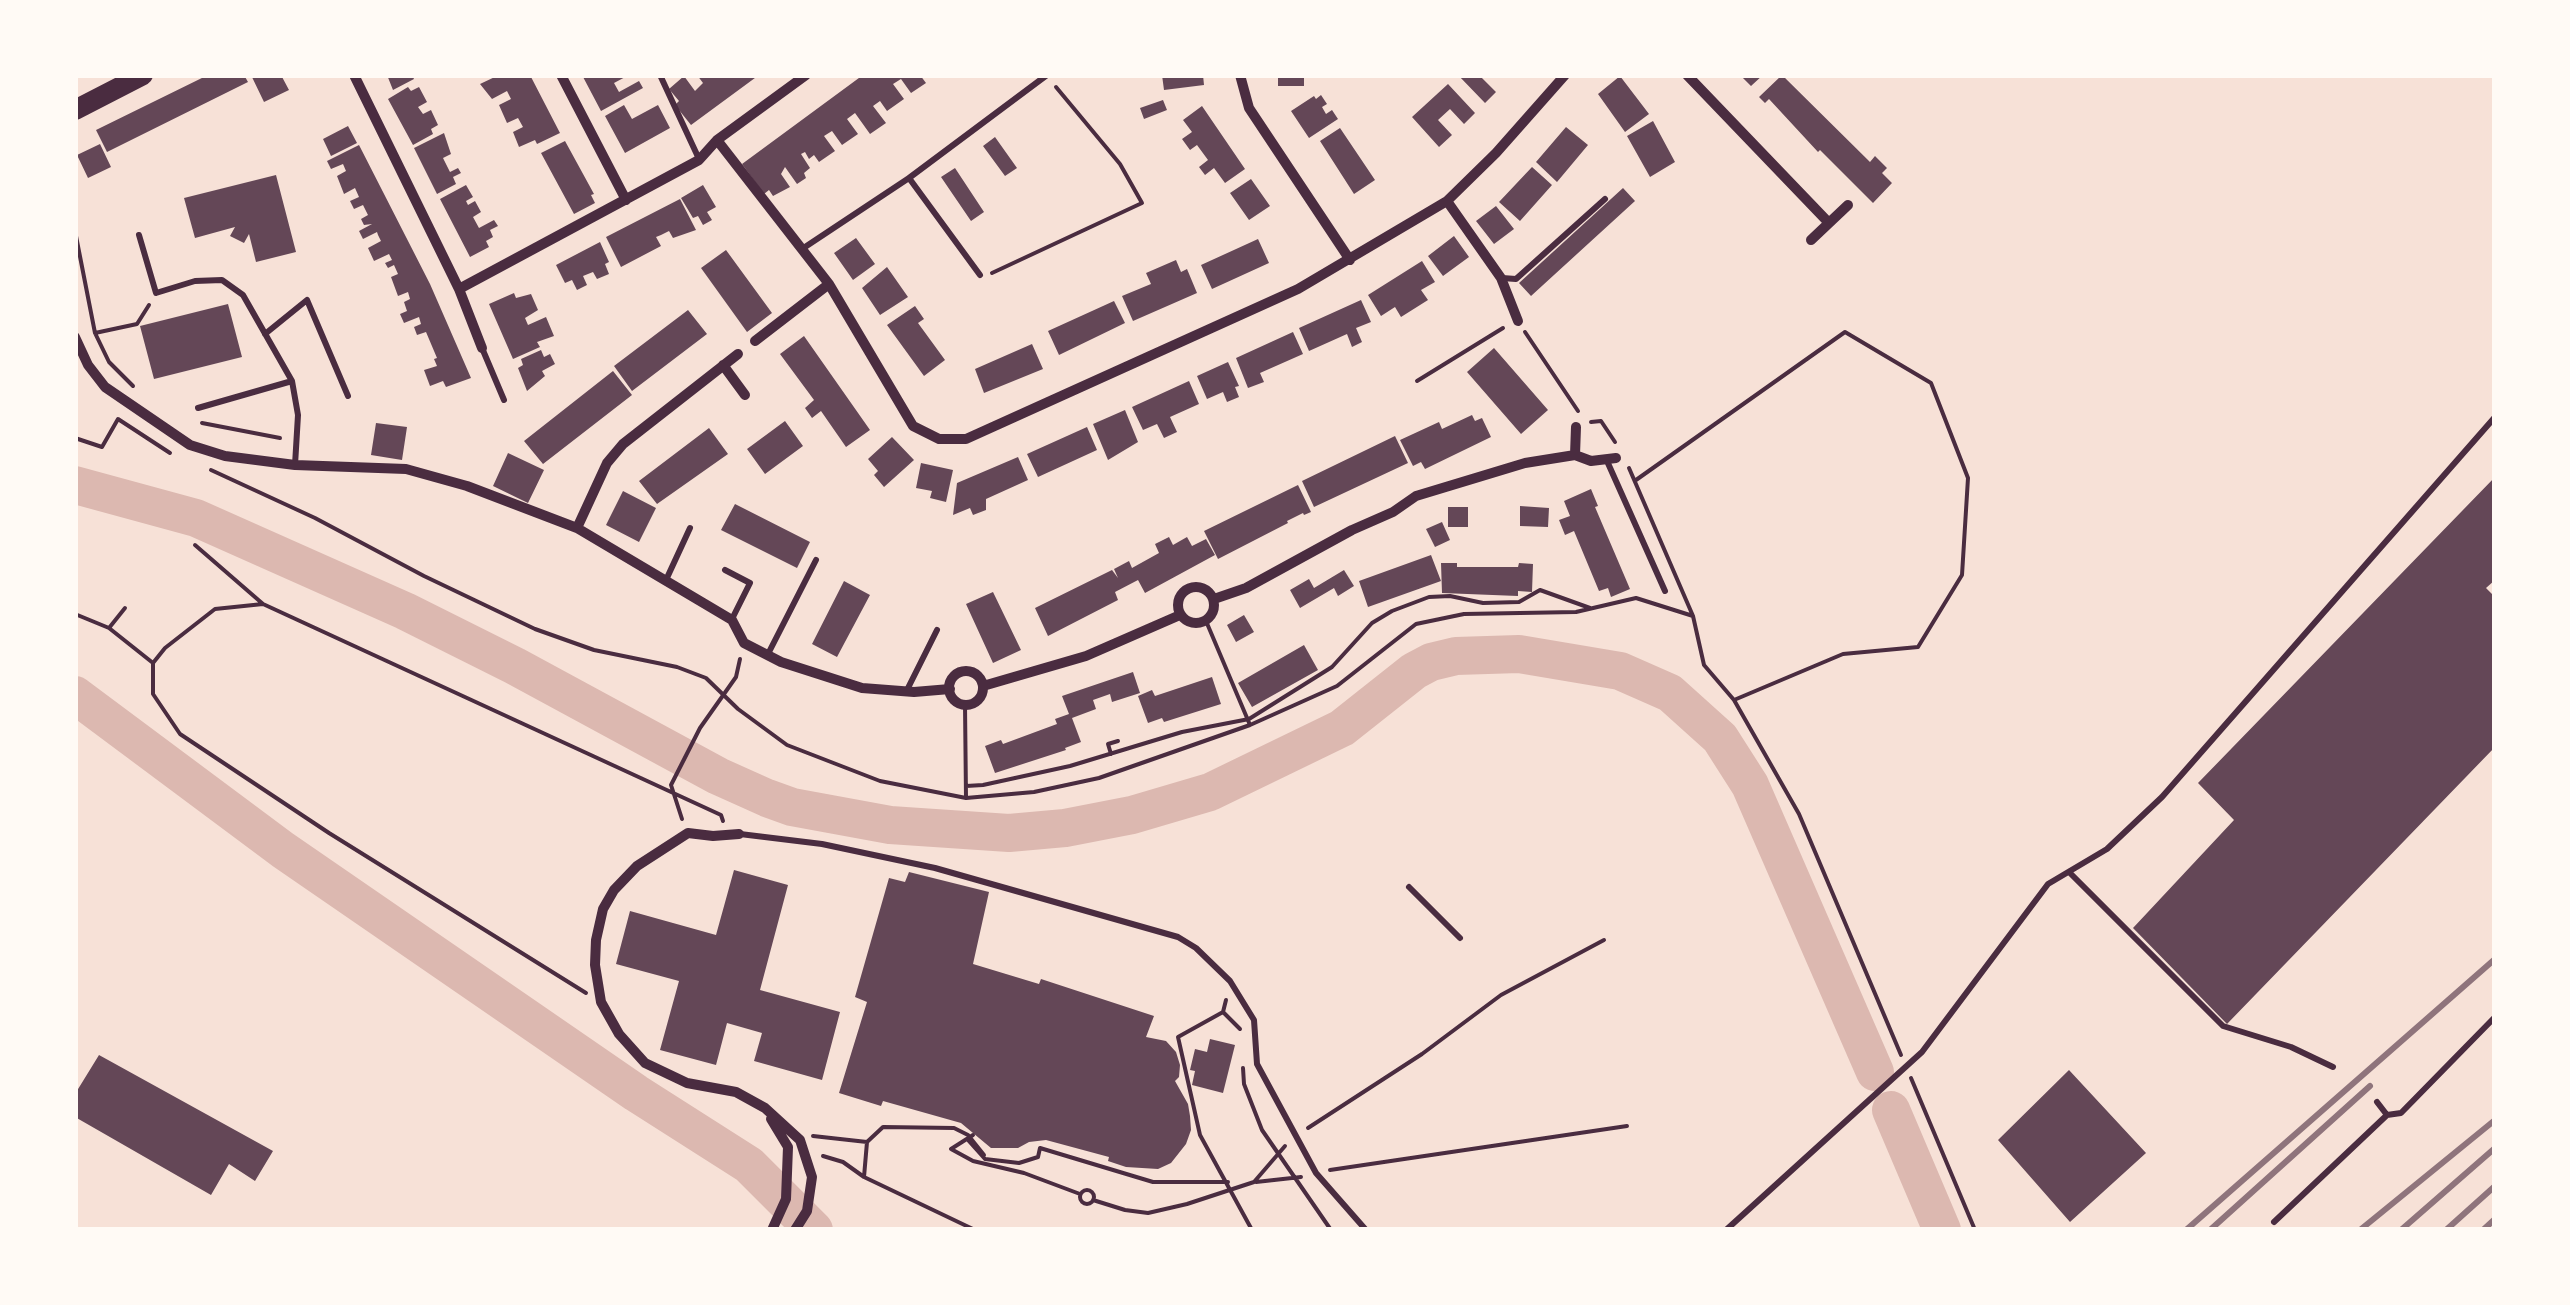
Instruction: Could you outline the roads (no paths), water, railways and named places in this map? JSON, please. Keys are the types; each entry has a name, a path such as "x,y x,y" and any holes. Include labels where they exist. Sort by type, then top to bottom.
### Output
{"main road":[{"path":"77,112 142,75"}],"street":[{"path":"354,75 459,288 482,348"},
{"path":"561,75 626,200"},
{"path":"459,288 699,160 717,140 806,75"},
{"path":"1240,75 1249,108 1350,260"},
{"path":"717,140 829,284 913,426 939,439 966,439 1298,289 1447,201 1564,75"},
{"path":"1687,75 1829,222"},
{"path":"1447,201 1501,278 1518,321"},
{"path":"1811,240 1848,205"},
{"path":"755,341 829,284"},
{"path":"75,338 88,365 105,386 190,444 225,456 294,465 406,469 467,486 577,528 732,620 744,643 767,656 862,688 906,692 950,689"},
{"path":"577,528 607,462 623,444 738,354"},
{"path":"723,365 745,395"},
{"path":"1575,455 1576,428"},
{"path":"1214,599 1246,588 1393,512 1416,496 1525,462 1575,455 1591,461 1616,456"},
{"path":"1188,588 1206,590 1214,599 1214,612 1206,621 1195,624 1180,615 1178,603 1188,588"},
{"path":"983,686 1086,656 1180,615"},
{"path":"968,672 978,676 983,686 978,700 965,705 956,702 950,689 953,678 968,672"},
{"path":"733,834 688,833 636,866 614,890 604,909 595,965 601,1002 619,1034 645,1063 687,1083 736,1092 765,1108 800,1140 812,1177 807,1211 795,1230"},
{"path":"765,1108 788,1147 786,1199 772,1230"}],"lane":[{"path":"660,75 699,160"},
{"path":"801,249 909,178 1047,75"},
{"path":"909,178 980,275"},
{"path":"1501,278 1516,279 1605,199"},
{"path":"139,235 156,293 195,281 222,280 243,295 292,381 298,415 294,465"},
{"path":"265,334 307,300 348,396"},
{"path":"482,348 504,400"},
{"path":"198,408 292,381"},
{"path":"1726,1230 1922,1052 2048,884 2107,849 2162,797 2495,418"},
{"path":"1616,456 1665,591"},
{"path":"666,581 690,528"},
{"path":"767,656 816,560"},
{"path":"725,570 750,583 732,620"},
{"path":"906,692 937,630"},
{"path":"733,834 822,844 934,868 1178,937 1196,948 1230,981 1254,1020 1256,1064 1316,1173 1366,1230"},
{"path":"2069,872 2223,1026 2291,1047 2333,1067"},
{"path":"1409,887 1460,938"},
{"path":"2274,1222 2387,1115 2401,1113 2495,1017"},
{"path":"2377,1102 2387,1115"}],"waterway":[{"path":"75,485 196,518 405,611 767,798 792,807 890,825 1009,833 1065,828 1132,815 1210,792 1342,728 1414,671 1456,656 1519,654 1620,671 1670,693 1720,738 1750,785 1875,1072"},
{"path":"75,695 283,850 636,1093 749,1165 814,1230"},
{"path":"1891,1110 1942,1230"}],"railway":[{"path":"2186,1230 2495,959"},
{"path":"2210,1230 2370,1086"},
{"path":"2360,1230 2495,1120"},
{"path":"2401,1230 2495,1148"},
{"path":"2446,1230 2495,1186"},
{"path":"2483,1230 2495,1219"}]}
